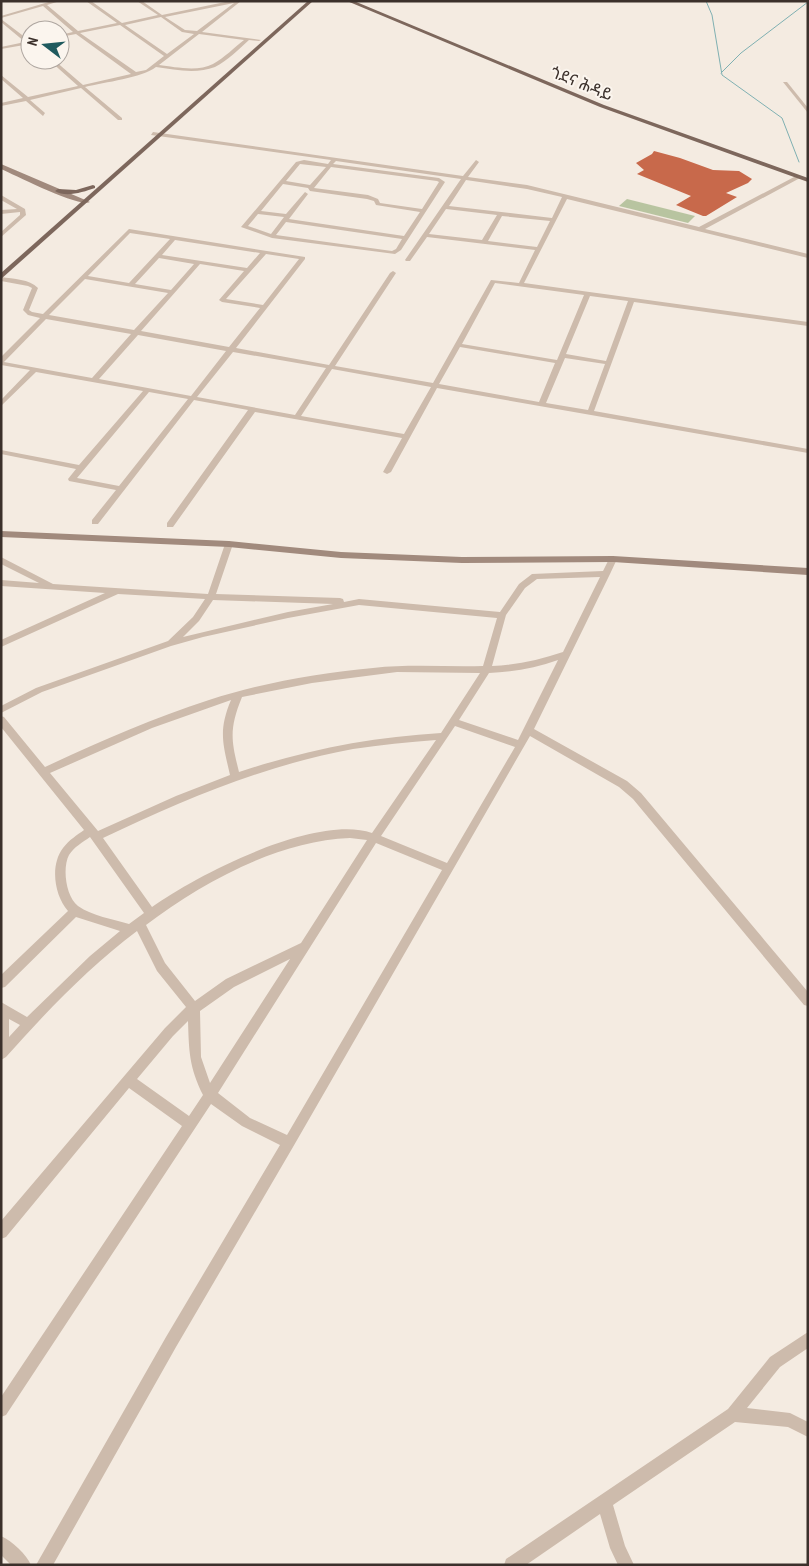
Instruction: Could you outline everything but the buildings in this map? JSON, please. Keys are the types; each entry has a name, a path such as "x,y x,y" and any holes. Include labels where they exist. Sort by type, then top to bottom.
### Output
{"main road":[{"name":"ጎደና ሕዳይ","path":"350,1 602,106 808,180"},
{"path":"16,254 259,40 309,2"},
{"path":"1,278 309,2"},
{"path":"58,191 76,192 93,187"}],"street":[{"path":"1,19 58,1"},
{"path":"88,1 168,57"},
{"path":"139,1 184,31 259,40"},
{"path":"1,105 136,74 157,66 239,1 70,34"},
{"path":"44,5 77,33 136,74"},
{"path":"187,5 193,9"},
{"path":"1,19 20,35"},
{"path":"157,66 189,70 209,68 215,66 248,39"},
{"path":"1,48 20,45"},
{"path":"63,70 120,119"},
{"path":"1,76 43,114"},
{"path":"785,83 808,112"},
{"path":"800,102 808,102"},
{"path":"153,134 527,187 808,256"},
{"path":"272,236 335,159"},
{"path":"408,260 476,162"},
{"path":"298,163 441,182 398,250 393,253 272,236 244,227 281,182 298,163"},
{"path":"1,166 58,191 75,202"},
{"path":"1,172 75,202 86,202"},
{"path":"700,229 798,177"},
{"path":"281,182 368,197 376,200 378,204"},
{"path":"306,194 423,211"},
{"path":"521,284 566,196"},
{"path":"1,197 23,210"},
{"path":"445,207 554,220"},
{"path":"1,212 23,210"},
{"path":"1,235 23,215 23,210"},
{"path":"256,212 374,234 406,238"},
{"path":"484,242 500,213"},
{"path":"1,362 129,231 303,258 95,522"},
{"path":"364,250 374,234"},
{"path":"425,235 539,249"},
{"path":"130,285 174,238"},
{"path":"264,252 222,300 264,307"},
{"path":"157,256 248,270"},
{"path":"94,380 198,263"},
{"path":"297,417 392,273"},
{"path":"83,277 172,292"},
{"path":"1,278 30,284 35,288 26,310 30,314 808,451"},
{"path":"387,472 493,281 808,324"},
{"path":"542,404 588,293"},
{"path":"590,412 632,300"},
{"path":"457,345 560,359 608,363"},
{"path":"1,362 406,437"},
{"path":"1,404 35,369"},
{"path":"121,489 72,479 148,389"},
{"path":"170,524 253,409"},
{"path":"1,452 81,468"},
{"path":"1,534 229,544 341,555 462,560 613,559 808,572"},
{"path":"168,644 184,632 201,615 212,597 229,544"},
{"path":"44,1565 171,1342 290,1143 529,731 613,559"},
{"path":"1,560 52,586"},
{"path":"1,1410 210,1095 374,838 444,736 486,670 502,615 522,586 535,576 606,574"},
{"path":"4,584 212,597 360,602 502,615"},
{"path":"1,644 118,590"},
{"path":"1,710 39,690 168,644 245,624 360,602"},
{"path":"45,771 153,724 238,695 314,678 374,670 486,670 526,667 566,654"},
{"path":"235,776 226,734 228,717 238,695"},
{"path":"1,720 45,771 94,833 150,913"},
{"path":"453,722 521,745"},
{"path":"529,731 623,784 637,796 808,1001"},
{"path":"290,1143 246,1122 210,1095 202,1080 195,1057 194,1008 161,967 134,926 76,911 70,906 64,894 62,860 69,848 94,833 235,776 287,760 351,746 444,736"},
{"path":"2,1054 28,1024 89,964 134,926 150,913 232,866 261,854 327,835 343,833 363,834 449,868"},
{"path":"1,983 76,911"},
{"path":"4,1222 169,1032 194,1008 230,982 305,946"},
{"path":"3,1008 28,1024"},
{"path":"2,1054 3,1008"},
{"path":"128,1080 190,1124"},
{"path":"512,1565 733,1414 775,1362 808,1339"},
{"path":"733,1414 790,1420 808,1430"},
{"path":"604,1501 618,1548 626,1565"},
{"path":"1,1544 22,1565"}],"green space":[{"path":"627,199 695,216 688,223 619,206"}],"waterway":[{"path":"706,1 712,15 722,72"},
{"path":"722,72 741,53 808,2"},
{"path":"722,72 722,75 782,118 799,162"}]}
